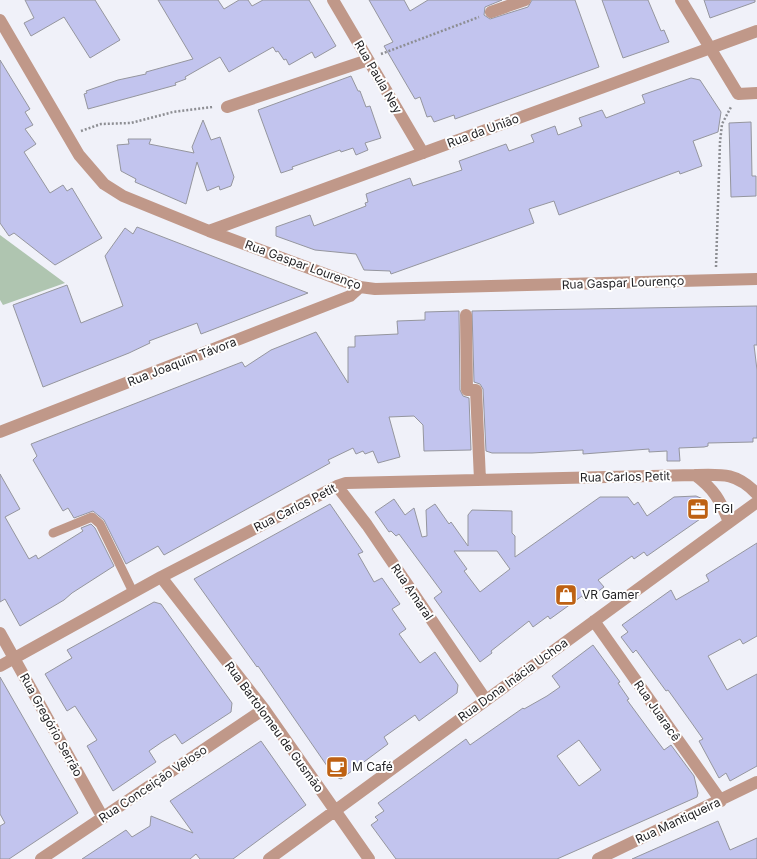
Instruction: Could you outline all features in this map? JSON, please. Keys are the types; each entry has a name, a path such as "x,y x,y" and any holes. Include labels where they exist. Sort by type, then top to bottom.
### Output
{"street":[{"name":"Rua Paula Ney","path":"333,0 423,153"},
{"path":"491,12 524,0"},
{"path":"681,0 738,94 757,93"},
{"name":"Rua Gaspar Lourenço","path":"0,20 67,136 89,169 104,184 123,196 210,231 360,287 375,289 757,280"},
{"name":"Rua da União","path":"210,231 757,31"},
{"path":"227,107 368,60"},
{"name":"Rua Joaquim Távora","path":"0,432 350,296 360,287"},
{"path":"466,314 467,390 476,390 480,480"},
{"name":"Rua Carlos Petit","path":"0,666 161,577 337,486 353,482 695,476 718,474 733,476 746,483 757,494"},
{"path":"695,476 710,486 721,502 729,522"},
{"name":"Rua Amaral","path":"337,486 367,525 486,700"},
{"name":"Rua Dona Inácia Uchoa","path":"269,859 757,502"},
{"name":"Rua Bartolomeu de Gusmão","path":"161,577 264,709 369,859"},
{"name":"Rua Juaracê","path":"594,621 720,801"},
{"name":"Rua Gregório Serrão","path":"0,633 102,818"},
{"name":"Rua Conceição Veloso","path":"41,859 264,709"},
{"name":"Rua Mantiqueira","path":"598,859 757,782"}],"lane":[{"path":"53,533 92,517 100,524 134,592"}],"path":[{"path":"368,60 491,12"},
{"path":"716,280 722,124 738,94"},
{"path":"67,136 101,124 131,123 173,112 199,108 227,107"}],"green space":[{"path":"0,235 65,283 3,305 0,300"}],"building":[{"path":"25,0 95,0 120,40 90,58 64,17 31,36 24,23 34,18"},
{"path":"158,0 218,0 224,9 239,0 248,0 252,6 263,0 309,0 336,46 315,58 312,52 289,65 286,59 284,60 278,51 276,52 273,47 229,72 220,57 185,77 186,79 175,83 176,85 88,109 84,94 87,93 86,91 118,80 146,74 146,72 193,59"},
{"path":"369,0 404,0 410,11 428,0 502,0 485,7 484,15 490,19 528,7 532,0 575,0 599,67 455,119 454,115 434,122 431,116 427,117 420,97 415,99 384,46 393,42"},
{"path":"602,0 648,0 661,31 664,30 669,42 623,58"},
{"path":"704,0 755,0 755,2 710,18"},
{"path":"0,60 30,109 25,112 33,125 25,129 36,144 24,152 50,193 63,185 67,191 72,188 102,238 55,265 14,233 9,236 0,223"},
{"path":"351,76 358,91 360,91 366,107 370,106 381,138 365,143 368,150 356,155 353,148 341,152 340,150 292,167 293,169 281,173 258,110"},
{"path":"691,78 700,80 721,112 718,132 693,141 702,166 680,174 679,171 559,215 554,201 529,209 534,223 391,274 390,271 364,270 356,254 315,250 276,236 276,227 310,215 314,226 366,206 365,203 368,202 366,194 410,178 413,186 462,170 459,161 506,144 509,151 534,142 531,135 555,126 558,135 582,126 579,118 602,110 606,118 645,103 642,95"},
{"path":"203,120 211,140 220,137 234,177 231,186 220,190 219,186 207,191 197,162 186,204 135,182 136,179 121,171 117,145 129,144 128,139 151,139 149,144 194,153 192,147"},
{"path":"751,122 752,176 756,176 756,196 731,197 729,123"},
{"path":"137,227 308,293 201,334 197,323 149,341 150,343 129,353 43,387 13,305 67,285 81,323 123,306 105,256 125,228 133,234"},
{"path":"757,306 757,345 754,345 757,370 757,438 753,438 753,442 708,443 708,446 704,447 679,448 680,461 667,461 667,451 649,452 649,449 583,454 583,450 532,453 492,453 486,451 483,389 480,384 474,382 472,311"},
{"path":"459,311 460,390 463,396 469,398 471,450 424,451 423,425 414,416 389,417 400,457 378,463 373,451 365,454 363,451 356,454 353,448 328,460 330,463 164,555 158,546 126,564 104,520 93,511 74,518 68,508 63,511 33,460 37,456 31,444 242,362 245,367 271,350 316,332 348,383 348,347 355,347 355,336 398,334 397,321 425,320 425,312"},
{"path":"0,474 20,509 5,517 29,559 36,555 38,559 83,531 81,528 91,524 95,528 114,566 72,593 64,600 20,626 5,599 0,602"},
{"path":"696,496 703,499 705,503 703,517 647,556 644,552 634,559 632,556 598,580 604,587 585,601 582,596 550,619 548,616 533,627 529,621 491,651 492,653 480,662 434,598 442,592 399,534 396,536 391,531 389,532 375,512 394,499 405,515 414,508 422,537 427,536 426,510 435,504 449,524 451,522 468,546 468,515 472,510 512,511 512,533 515,536 515,557 600,497 628,497 634,505 638,502 647,516 674,497","holes":["454,551 497,551 510,569 480,592 464,571 467,569"]},
{"path":"330,504 363,552 358,554 374,582 382,578 400,604 392,609 406,629 399,634 420,663 435,652 458,685 457,693 419,721 415,715 384,737 388,744 341,779 334,776 258,666 257,667 194,579"},
{"path":"757,543 757,636 743,644 740,639 708,656 727,690 757,674 757,766 730,781 726,773 719,778 699,741 703,739 668,690 666,691 636,650 633,653 621,637 628,632 622,625 671,590 676,600 709,581 706,575"},
{"path":"154,602 161,604 232,703 231,712 182,744 175,734 162,742 149,751 156,762 113,791 87,746 97,740 75,706 67,711 45,674 72,658 67,650"},
{"path":"593,645 620,682 618,683 629,699 627,700 664,750 671,745 694,776 698,793 697,797 557,859 396,859 371,825 378,820 375,817 384,811 378,803 466,739 470,745 523,708 524,709 547,696 560,687 552,676","holes":["579,740 601,770 579,786 557,756"]},
{"path":"0,677 78,813 9,859 0,859 0,826 5,823 0,814"},
{"path":"261,741 306,805 233,859 200,859 196,854 190,859 82,859 126,830 132,837 150,826 151,816 193,833 170,801"},
{"path":"718,821 730,850 757,838 757,859 632,859"}],"place":[{"name":"FGI","path":"698,509"},
{"name":"VR Gamer","path":"566,595"},
{"name":"M Café","path":"337,767"}]}
